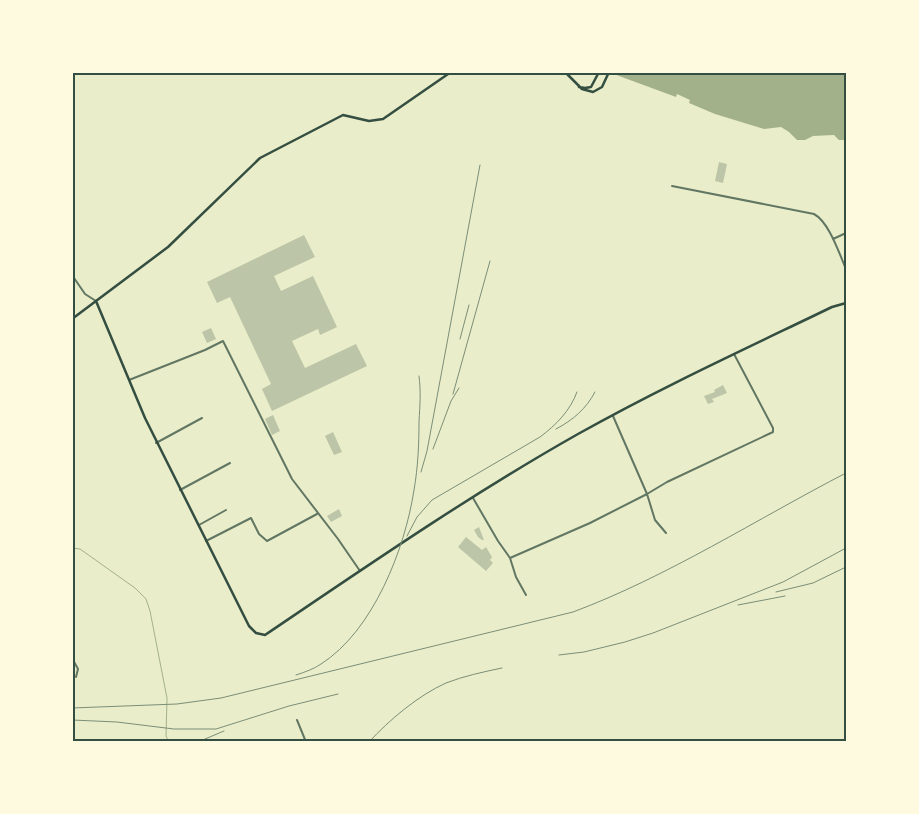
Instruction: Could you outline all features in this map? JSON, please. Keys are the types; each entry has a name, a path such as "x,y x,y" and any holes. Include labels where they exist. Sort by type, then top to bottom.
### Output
{"main road":[{"path":"72,319 168,246 260,158 343,115 369,121 383,119 451,72"},
{"path":"565,72 585,91 593,92 599,89 609,72"},
{"path":"579,86 591,87 599,73"},
{"path":"96,301 156,443 249,626 256,633 265,635 360,571 559,445 684,378 832,307 846,303"}],"street":[{"path":"672,186 814,214 822,221 833,239 846,269"},
{"path":"833,239 846,233"},
{"path":"72,275 85,294 96,301"},
{"path":"129,380 202,352 223,341 292,479 360,571"},
{"path":"510,558 590,523 667,482 773,432 773,428 734,354"},
{"path":"613,416 647,494 655,520 666,533"},
{"path":"156,443 202,418"},
{"path":"180,490 230,463"},
{"path":"473,498 510,558 516,576 526,595"},
{"path":"198,526 226,510"},
{"path":"206,541 251,518 259,534 267,541 318,514"},
{"path":"72,658 78,669 76,677"},
{"path":"297,720 306,742"}],"shaded area":[{"path":"611,73 846,73 846,140 839,140 834,135 813,136 805,140 797,140 781,127 764,129 715,114 689,103 690,100 677,94 676,97"}],"building":[{"path":"719,162 727,164 723,183 715,181"},
{"path":"304,235 315,257 274,276 281,291 313,276 337,327 320,335 318,329 292,341 305,368 356,344 367,366 272,411 262,389 271,384 230,297 217,303 207,282"},
{"path":"211,328 216,339 207,343 202,332"},
{"path":"723,385 727,393 712,399 714,402 708,404 704,396 715,392 714,390"},
{"path":"273,415 280,431 272,435 265,419"},
{"path":"333,432 342,452 334,455 325,436"},
{"path":"339,509 342,516 331,522 327,516"},
{"path":"479,527 484,540 478,537 474,530"},
{"path":"466,537 482,550 486,547 492,557 490,560 493,563 486,571 458,547"}],"waterway":[{"path":"72,548 80,549 135,588 146,599 167,698 166,736 169,742"}],"railway":[{"path":"421,472 427,451 480,165"},
{"path":"453,394 490,261"},
{"path":"460,339 469,305"},
{"path":"296,675 321,664 340,649 371,610 384,587 410,513 418,456 419,376"},
{"path":"433,449 451,401 459,388"},
{"path":"407,536 417,517 432,500 540,437 562,417 571,405 577,392"},
{"path":"556,429 578,414 588,404 595,392"},
{"path":"72,708 177,704 221,698 573,612 608,598 677,565 846,473"},
{"path":"559,655 584,652 653,633 783,582 846,548"},
{"path":"776,592 813,583 846,567"},
{"path":"738,605 785,596"},
{"path":"369,742 386,725 425,694 460,678 502,668"},
{"path":"72,720 117,722 174,729 216,729 289,706 338,694"},
{"path":"198,742 224,731"}]}
